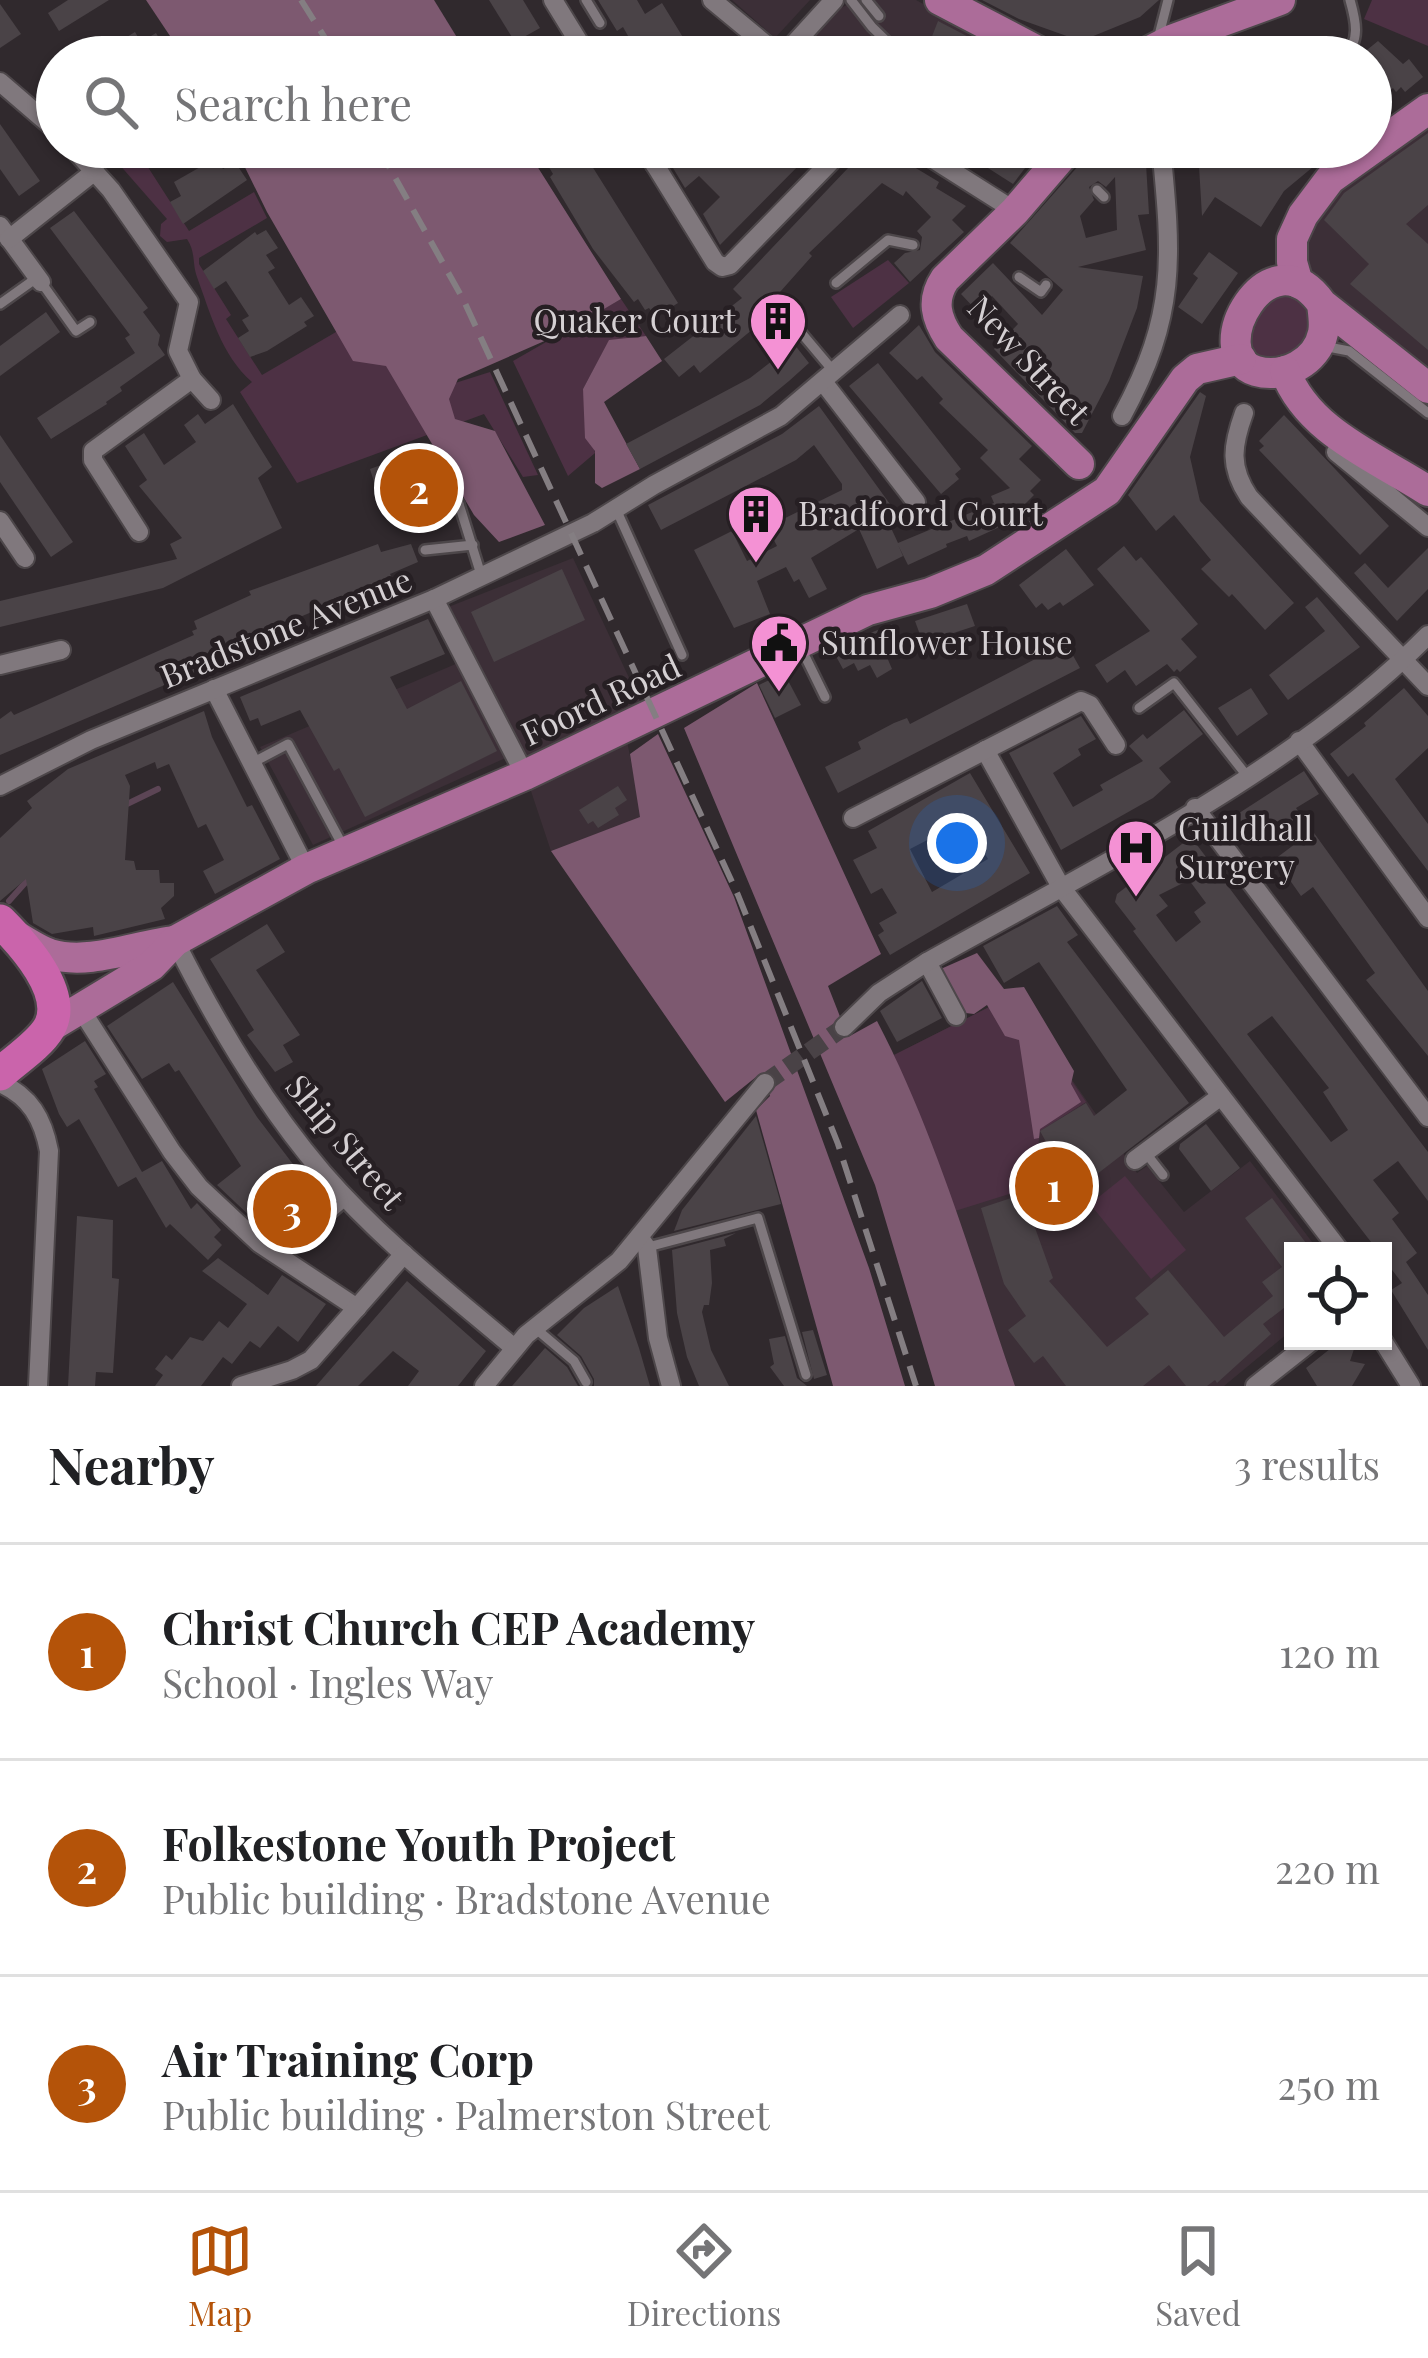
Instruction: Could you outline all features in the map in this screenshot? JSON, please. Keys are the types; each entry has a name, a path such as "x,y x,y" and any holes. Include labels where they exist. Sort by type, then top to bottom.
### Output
{"highway":[{"path":"0,1078 50,1027 52,1010 47,984 8,929"}],"main road":[{"path":"940,0 1009,36"},
{"path":"1176,36 1225,8 1280,0"},
{"path":"1392,135 1428,109"},
{"path":"1015,211 1057,168"},
{"path":"1298,283 1292,238 1303,214 1330,179 1345,168"},
{"name":"New Street","path":"1015,211 987,246 937,281 936,311 949,338 1079,464"},
{"path":"1322,304 1323,332 1303,364 1285,371 1253,371 1241,359 1238,319 1256,293 1271,283 1298,283 1428,388"},
{"name":"Foord Road","path":"50,1027 151,966 175,941 306,869 679,704 797,641 868,610 966,579 1012,555 1107,491 1185,379 1197,369 1241,359"},
{"path":"1285,371 1293,394 1321,424 1428,490"},
{"path":"1054,523 1078,483 1079,464 1104,465 1130,456"},
{"name":"Foord Road","path":"8,929 63,956 175,941"}],"street":[{"path":"553,0 575,36"},
{"path":"801,36 834,0"},
{"path":"715,1 757,36"},
{"path":"0,82 36,113"},
{"path":"91,168 184,292 189,302 178,351 192,379 211,400"},
{"path":"657,168 715,262 722,266 730,265 825,168"},
{"path":"947,168 1015,211"},
{"path":"1122,416 1166,308 1170,269 1163,168"},
{"path":"39,280 5,232 94,171"},
{"name":"Bradstone Avenue","path":"0,786 92,740 434,599 593,524 753,434 829,378 900,315"},
{"path":"829,378 916,502"},
{"path":"140,532 93,460 93,451 192,379"},
{"path":"1244,413 1232,452 1242,485 1266,518 1428,686"},
{"path":"1336,452 1428,527"},
{"path":"0,521 25,558"},
{"path":"434,599 525,775"},
{"path":"844,1027 879,994 927,962 1247,776 1405,659 1428,635"},
{"path":"0,665 62,650"},
{"path":"214,689 306,869"},
{"path":"853,818 1081,701 1090,705 1116,746"},
{"path":"1299,741 1428,918"},
{"path":"985,751 1061,887 1333,1242"},
{"path":"1195,808 1428,1117"},
{"name":"Ship Street","path":"175,941 233,1049 278,1115 348,1198 404,1254 513,1347"},
{"path":"927,962 956,1016"},
{"path":"80,1008 199,1187 259,1243 357,1308"},
{"path":"0,1078 26,1097 49,1151 38,1386"},
{"path":"484,1386 513,1347 643,1242 765,1083"},
{"path":"1140,1156 1221,1096"},
{"path":"643,1242 671,1386"},
{"path":"241,1386 311,1360 404,1254"},
{"path":"1255,1386 1289,1350"},
{"path":"1388,1350 1411,1386"}],"lane":[{"path":"586,0 600,23"},
{"path":"851,0 881,36"},
{"path":"866,0 879,16"},
{"path":"1152,36 1168,0"},
{"path":"1350,0 1355,36"},
{"path":"836,283 888,240 913,245"},
{"path":"1019,277 1035,291 1046,285"},
{"path":"0,304 39,280 76,331 90,322"},
{"path":"798,329 829,378"},
{"path":"1318,346 1349,351 1428,413"},
{"path":"410,465 436,467 459,504 482,578"},
{"path":"424,506 459,504"},
{"path":"616,509 682,655"},
{"path":"425,550 473,545"},
{"path":"797,641 825,698"},
{"path":"1138,709 1174,682 1247,776"},
{"path":"252,763 288,745 345,850"},
{"path":"1140,1156 1163,1175"},
{"path":"287,1251 348,1198"},
{"path":"643,1242 758,1218 806,1375"},
{"path":"535,1328 574,1361 586,1382"}],"shaded area":[{"path":"146,0 434,0 456,36 170,36"},
{"path":"732,0 810,0 773,36"},
{"path":"856,0 916,0 982,36 814,36 841,8"},
{"path":"1372,0 1428,0 1428,46 1364,19"},
{"path":"1428,121 1428,391 1305,270 1302,238 1319,207 1368,168 1392,168 1392,149"},
{"path":"122,168 148,168 189,231 254,192 267,218 199,258 199,264 231,315 226,319 262,375 367,314 452,384 490,372 538,475 523,477 484,414 297,483 240,392 252,382 232,359 218,332 187,239 167,242 160,236 161,224 167,219"},
{"path":"245,168 538,168 621,299 565,332 458,379 449,399 455,419 495,431 545,525 499,542 474,515 386,366 353,361"},
{"path":"888,260 909,283 853,328 831,297"},
{"path":"1286,293 1312,310 1311,336 1279,365 1249,351 1247,323 1267,297"},
{"path":"621,299 646,336 609,341 583,389 595,453 568,476 513,361"},
{"path":"646,336 662,361 604,402 640,469 602,488 595,483 595,451 585,438 583,389 609,340"},
{"path":"573,558 653,729 627,741 642,817 551,851 531,791 510,756 313,845 260,747 458,663 433,613"},
{"path":"757,683 881,954 828,986 848,1037 877,1021 898,1065 953,1201 1015,1386 935,1386 875,1185 684,728"},
{"path":"658,734 734,897 869,1268 905,1386 833,1386 756,1110 770,1096 761,1073 725,1102 551,851 640,817 630,754"},
{"path":"977,953 1004,989 1024,987 1074,1071 1071,1084 1081,1102 1040,1129 1039,1138 1034,1139 1019,1040 1005,1036 987,1005 974,1014 957,1012 940,978 943,968"},
{"path":"1013,995 1137,1173 1147,1166 1184,1212 1250,1161 1312,1242 1284,1242 1284,1336 1224,1386 1015,1386 955,1211 894,1055"},
{"path":"1013,995 1086,1102 1040,1131 1036,1164 1044,1183 955,1211 894,1055"},
{"path":"1125,1176 1186,1250 1151,1279 1090,1204"}],"building":[{"path":"68,0 109,0 59,31 48,13"},
{"path":"489,0 523,0 540,28 526,36 511,36"},
{"path":"598,0 637,0 645,14 662,3 682,36 628,36 623,27 617,31"},
{"path":"982,0 1159,0 1140,17 1093,36 1067,36"},
{"path":"0,4 21,34 0,48"},
{"path":"938,21 967,36 932,36"},
{"path":"1392,54 1403,64 1409,59 1423,77 1405,92 1393,88"},
{"path":"0,124 40,181 19,196 0,169"},
{"path":"1428,133 1428,205 1406,224 1428,244 1428,350 1350,284 1369,264 1324,220 1344,193 1379,168 1392,168 1392,159"},
{"path":"198,168 239,168 247,180 183,224 170,202 181,196 174,182"},
{"path":"549,168 593,168 678,303 656,317 638,299 634,302 593,249 550,177"},
{"path":"673,168 796,168 720,245 703,214 720,197 699,176 685,188"},
{"path":"848,168 916,168 939,182 936,188 966,206 952,220 964,232 910,282 894,263 905,253 920,250 922,237 917,231 931,217 906,191 903,196 882,183 809,253 812,256 756,319 759,324 700,373 694,365 679,377 664,359 742,298 733,289"},
{"path":"988,168 1025,168 1013,184"},
{"path":"1076,168 1146,168 1149,214 1138,215 1146,250 1078,267 1143,276 1137,308 1109,381 1082,433 1075,433 994,349 1018,324 992,296 977,311 961,294 993,263 1042,315 1063,290 1010,243","holes":["1115,177 1117,230 1086,238 1080,216 1094,200 1089,187 1098,181 1106,187"]},
{"path":"1199,168 1312,168 1284,191 1261,227 1215,197 1202,216"},
{"path":"74,211 148,308 143,312 160,335 158,345 165,355 120,387 122,391 107,404 51,439 37,418 135,353 125,338 130,335 50,228"},
{"path":"266,230 278,248 266,255 275,268 268,272 289,305 301,297 314,316 304,322 307,326 250,357 238,338 249,331 242,320 249,316 226,281 214,289 203,271 255,232"},
{"path":"1209,252 1238,273 1202,324 1178,307"},
{"path":"46,312 60,332 0,376 0,346"},
{"path":"919,325 935,352 1032,446 1019,459 1041,480 1030,491 1034,495 1001,517 1004,525 969,541 967,536 946,544 908,565 898,545 903,556 877,569 859,529 811,558 827,589 809,598 786,567 757,581 770,614 734,628 694,550 732,531 747,561 777,546 767,527 842,490 842,484 814,445 796,460 661,530 648,505 782,434 819,406 895,511 886,517 898,543 994,503 991,496 1010,488 980,458 988,450 939,403 943,399 922,376 917,380 889,353"},
{"path":"794,344 809,363 760,405 640,469 626,444 750,378"},
{"path":"878,363 961,469 955,474 959,479 941,494 849,386"},
{"path":"1200,392 1206,396 1190,457 1200,501 1294,603 1265,630 1201,569 1211,560 1174,515 1156,531 1128,495"},
{"path":"233,404 272,467 258,478 282,528 163,588 0,627 0,601 177,559 170,544 182,538 139,486 147,480 125,446 144,433 164,465 196,442 184,425 198,414 205,424"},
{"path":"1284,415 1389,526 1360,555 1259,450 1264,446 1259,441"},
{"path":"0,435 73,542 51,557 0,482"},
{"path":"392,461 400,481 431,476 439,491 384,514 370,469"},
{"path":"378,544 381,552 411,544 418,562 390,574 392,578 203,658 207,667 0,755 0,719 11,711 14,715 194,635 194,621 251,595 249,591"},
{"path":"1124,546 1136,561 1141,557 1198,624 1181,639 1197,657 1180,672 1167,664 1136,686 1125,670 1107,683 1095,665 1150,631 1097,569"},
{"path":"1428,548 1428,589 1397,621 1354,573 1365,563 1388,588"},
{"path":"1066,549 1094,585 1063,606 1060,602 1048,610 1042,603 1036,608 1019,585"},
{"path":"562,569 585,620 494,662 471,612"},
{"path":"1317,597 1360,647 1288,700 1269,675 1325,631 1305,607"},
{"path":"967,604 975,626 923,643 915,621"},
{"path":"428,619 445,654 390,677 407,709 461,681 497,751 365,817 300,710 261,726 258,718 250,721 240,697"},
{"path":"892,624 900,639 883,648 892,669 877,678 870,665 858,671 854,663 843,669 832,649"},
{"path":"1066,643 1080,668 838,793 825,767 861,749 858,742 907,718 910,724"},
{"path":"784,673 801,705 775,718 759,685"},
{"path":"1251,688 1268,714 1237,736 1218,708"},
{"path":"1404,688 1428,716 1428,748 1395,779 1428,824 1428,871 1353,773 1348,777 1330,754"},
{"path":"1184,710 1203,734 1159,768 1171,782 1153,798 1061,850 1009,753 1081,716 1096,739 1053,773 1073,807 1143,761 1129,746 1143,734 1147,739"},
{"path":"204,711 247,807 252,805 280,859 215,894 203,871 224,860 206,824 198,828 169,764 157,769 155,762 125,775 130,786 125,860 134,861 136,870 159,870 160,883 174,883 174,896 161,908 165,919 94,936 93,927 52,934 33,923 26,879 0,901 0,838 32,808 27,801 68,769"},
{"path":"1304,771 1319,794 1296,808 1428,991 1428,1056 1366,980 1375,973 1313,887 1301,896 1275,859 1295,844 1277,821 1248,839 1233,817"},
{"path":"970,773 1030,873 890,955 878,935 884,931 879,923 897,913 882,888 871,894 853,860 877,848 868,831","holes":["966,820 988,859 932,892 910,849"]},
{"path":"618,786 627,800 615,808 619,815 598,828 593,821 588,824 579,810"},
{"path":"1191,837 1428,1152 1428,1201 1398,1161 1373,1180 1399,1213 1392,1219 1417,1253 1406,1262 1428,1295 1428,1350 1392,1292 1402,1283 1392,1270 1392,1242 1371,1242 1115,902 1117,894","holes":["1189,880 1206,903 1194,912 1201,922 1176,942 1156,915 1168,906 1159,895","1272,1016 1329,1088 1323,1092 1348,1130 1331,1142 1247,1034"]},
{"path":"1057,906 1078,935 1067,942 1189,1103 1070,1195 1045,1151 1050,1149 1040,1131 1086,1103 1094,1116 1127,1090 1039,962 1004,983 983,946"},
{"path":"267,924 285,952 256,970 300,1035 283,1045 293,1062 275,1072 247,1035 254,1030 210,959"},
{"path":"922,981 942,1018 897,1042 880,1011"},
{"path":"173,982 257,1117 325,1206 284,1242 261,1215 254,1220 217,1185 241,1166 179,1070 175,1072 169,1063 142,1079 107,1026"},
{"path":"85,1041 106,1074 94,1081 98,1087 94,1089 142,1172 162,1161 191,1209 197,1203 221,1230 214,1237 222,1245 208,1260 170,1224 166,1228 136,1177 118,1187 79,1119 67,1127 59,1114 42,1069"},
{"path":"756,1116 781,1204 674,1231 682,1210"},
{"path":"1206,1124 1240,1168 1211,1191 1179,1149"},
{"path":"1023,1194 1053,1278 1049,1281 1107,1347 1149,1314 1135,1298 1168,1270 1224,1337 1273,1296 1262,1282 1282,1267 1245,1218 1272,1198 1305,1242 1284,1242 1284,1308 1263,1324 1271,1334 1217,1383 1186,1386 1169,1365 1143,1386 1066,1386 1043,1356 1034,1363 1008,1330 1026,1316 1004,1284 981,1208"},
{"path":"77,1216 113,1220 112,1278 119,1279 113,1373 96,1372 95,1386 68,1386"},
{"path":"736,1233 724,1239 726,1246 710,1250 712,1283 709,1305 702,1312 711,1350 729,1386 699,1386 677,1313 672,1250"},
{"path":"218,1258 268,1295 282,1275 326,1304 298,1342 278,1326 260,1348 250,1341 232,1364 223,1357 201,1386 155,1386 163,1375 155,1369 166,1355 172,1360 190,1337 203,1341 219,1321 228,1328 247,1304 202,1271"},
{"path":"407,1281 486,1351 458,1386 408,1386 419,1371 393,1351 358,1386 316,1386"},
{"path":"618,1286 650,1386 594,1386 581,1356 557,1335 584,1308"},
{"path":"813,1330 827,1375 814,1379 802,1332"},
{"path":"785,1336 797,1378 807,1386 784,1386 770,1367 774,1364 769,1339"},
{"path":"545,1348 567,1367 578,1386 512,1386"},
{"path":"1329,1350 1354,1350 1350,1361 1365,1364 1352,1386 1317,1386 1306,1368"}],"waterway":[{"path":"125,805 158,789"},
{"path":"9,901 27,875"}],"tunnel":[{"path":"765,1083 844,1027"}],"railway":[{"path":"301,0 324,36"},
{"path":"390,168 463,299 738,895 838,1144 916,1386"}],"place":[{"name":"Quaker Court","path":"778,372"},
{"name":"Folkestone Youth Project","path":"419,488"},
{"name":"Bradfoord Court","path":"756,565"},
{"name":"Sunflower House","path":"779,694"},
{"name":"Guildhall Surgery","path":"1136,899"},
{"name":"Christ Church CEP Academy","path":"1054,1186"},
{"name":"Air Training Corp","path":"292,1209"}]}
